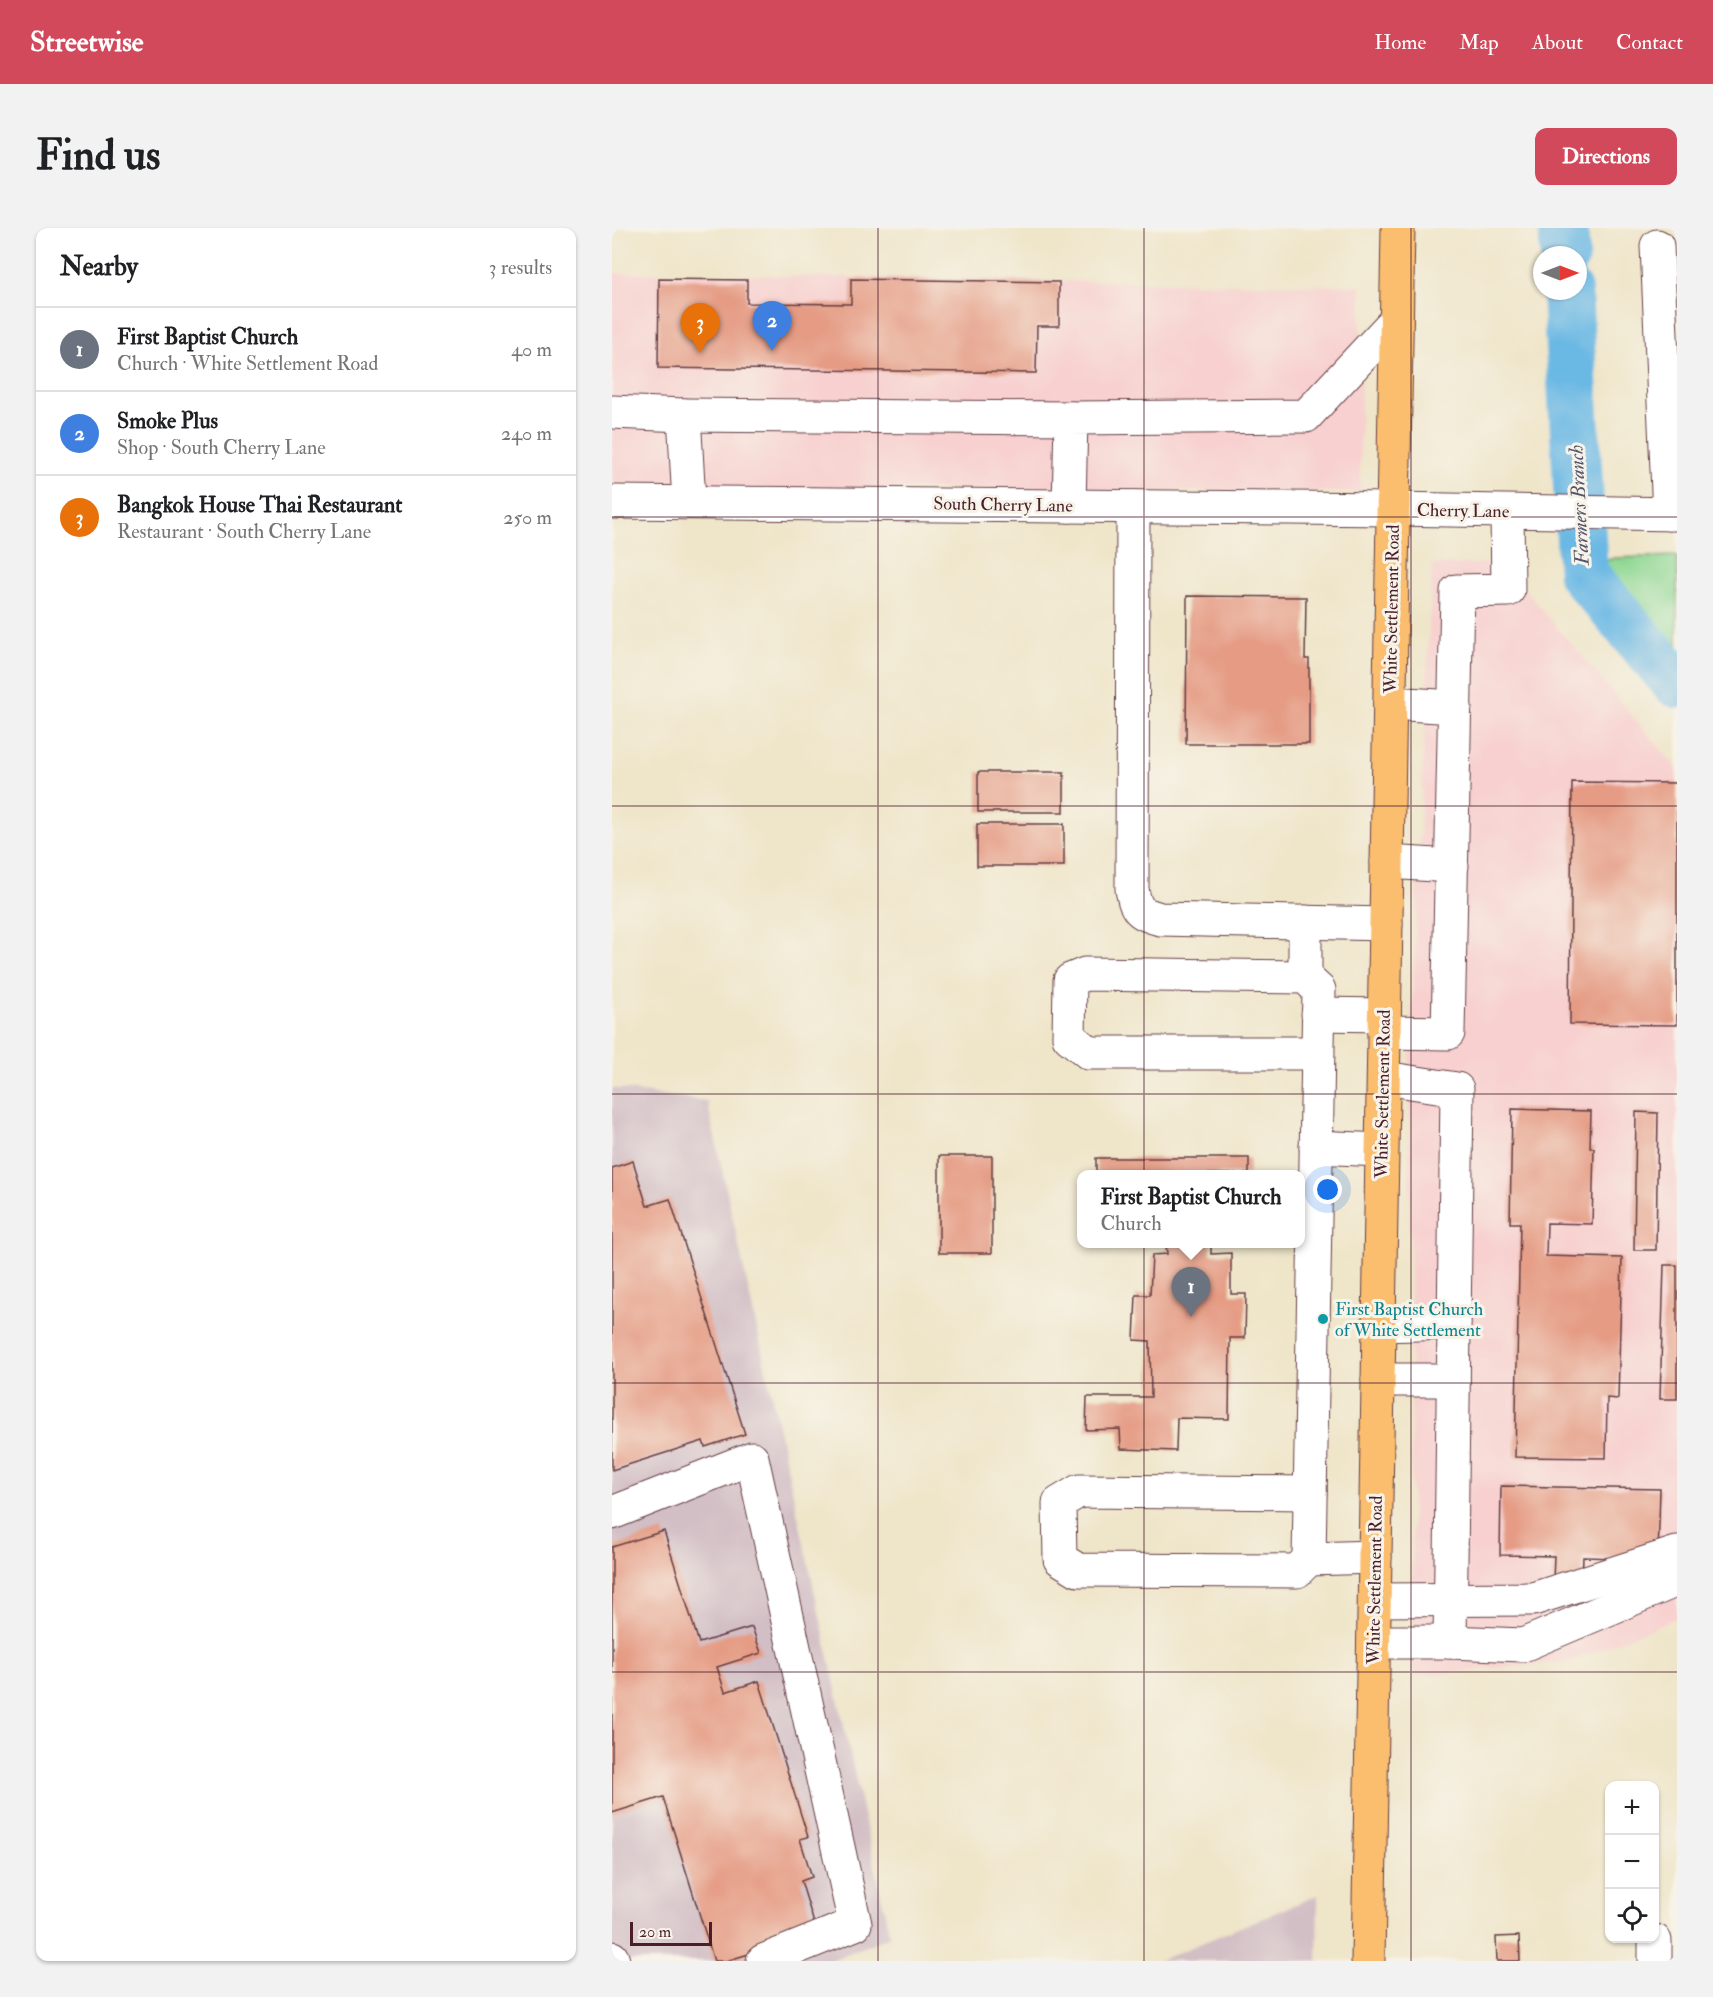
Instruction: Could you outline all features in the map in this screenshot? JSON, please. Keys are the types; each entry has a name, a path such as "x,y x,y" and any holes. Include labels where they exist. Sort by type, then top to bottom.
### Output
{"main road":[{"name":"White Settlement Road","path":"1368,1961 1398,228"}],"street":[{"path":"1657,246 1673,514"},
{"path":"612,412 684,415 1306,416 1396,320"},
{"path":"684,415 689,502"},
{"path":"1069,506 1071,417"},
{"name":"South Cherry Lane","path":"612,502 1393,509"},
{"path":"1133,507 1132,889 1135,905 1143,915 1160,919 1386,924"},
{"name":"Cherry Lane","path":"1393,509 1673,514"},
{"path":"1318,1014 1448,1032 1457,591 1508,590 1520,512"},
{"path":"1390,704 1455,706"},
{"path":"1387,862 1452,866"},
{"path":"1305,922 1305,977"},
{"path":"1309,1559 1318,1053 1318,1014 1319,990 1305,977 1085,974 1071,980 1069,1037 1089,1053 1318,1053"},
{"path":"1384,1078 1457,1089 1450,1642"},
{"path":"1316,1147 1381,1150"},
{"path":"1379,1325 1454,1323"},
{"path":"1378,1380 1453,1380"},
{"path":"612,1513 752,1458 855,1924 763,1961"},
{"path":"1310,1493 1079,1491 1059,1503 1060,1559 1078,1570 1298,1570 1309,1559 1375,1557"},
{"path":"1375,1600 1533,1599 1677,1553"},
{"path":"1374,1642 1522,1645 1677,1580"}],"shaded area":[{"path":"612,273 1361,286 1360,492 612,487"},
{"path":"1502,563 1677,768 1677,1618 1571,1661 1413,1676 1409,1072 1432,565"},
{"path":"612,1088 707,1101 890,1936 829,1961 612,1961"},
{"path":"1318,1895 1317,1961 1158,1961"}],"green space":[{"path":"1677,556 1677,654 1643,617 1600,563 1614,558"}],"building":[{"path":"659,279 747,280 747,303 851,304 851,279 1059,282 1059,326 1037,326 1036,373 658,368"},
{"path":"1187,596 1306,597 1305,659 1309,659 1309,744 1186,744"},
{"path":"978,772 1064,772 1064,812 978,812"},
{"path":"1572,782 1677,783 1677,1025 1570,1024"},
{"path":"977,824 1064,824 1064,866 977,866"},
{"path":"1512,1109 1591,1111 1590,1148 1594,1148 1592,1224 1547,1223 1546,1256 1622,1258 1618,1399 1607,1398 1606,1458 1515,1457 1520,1223 1510,1223"},
{"path":"1636,1112 1658,1113 1656,1250 1634,1250"},
{"path":"939,1156 992,1156 992,1253 939,1253"},
{"path":"1096,1158 1249,1158 1249,1170 1096,1170"},
{"path":"633,1161 647,1206 670,1199 745,1434 705,1447 703,1441 612,1470 612,1168"},
{"path":"1166,1248 1211,1248 1211,1254 1231,1253 1231,1294 1246,1294 1245,1338 1230,1338 1229,1419 1177,1418 1176,1451 1121,1449 1120,1429 1086,1430 1087,1397 1151,1397 1150,1341 1134,1340 1136,1295 1150,1295 1152,1255 1167,1254"},
{"path":"1664,1265 1677,1265 1677,1399 1660,1399"},
{"path":"1501,1486 1660,1489 1658,1559 1583,1557 1582,1582 1553,1581 1554,1556 1500,1555"},
{"path":"664,1531 699,1643 752,1627 761,1653 717,1667 725,1692 759,1681 808,1837 800,1839 812,1877 801,1881 817,1933 726,1961 714,1961 663,1797 612,1813 612,1547"},
{"path":"1519,1936 1520,1961 1497,1961 1496,1937"}],"waterway":[{"name":"Farmers Branch","path":"1563,228 1564,246"},
{"name":"Farmers Branch","path":"1568,300 1583,574 1677,683"}],"place":[{"name":"Smoke Plus","path":"772,351"},
{"name":"Bangkok House Thai Restaurant","path":"700,353"},
{"name":"First Baptist Church","path":"1191,1317"},
{"name":"First Baptist Church of White Settlement","path":"1323,1319"}]}
